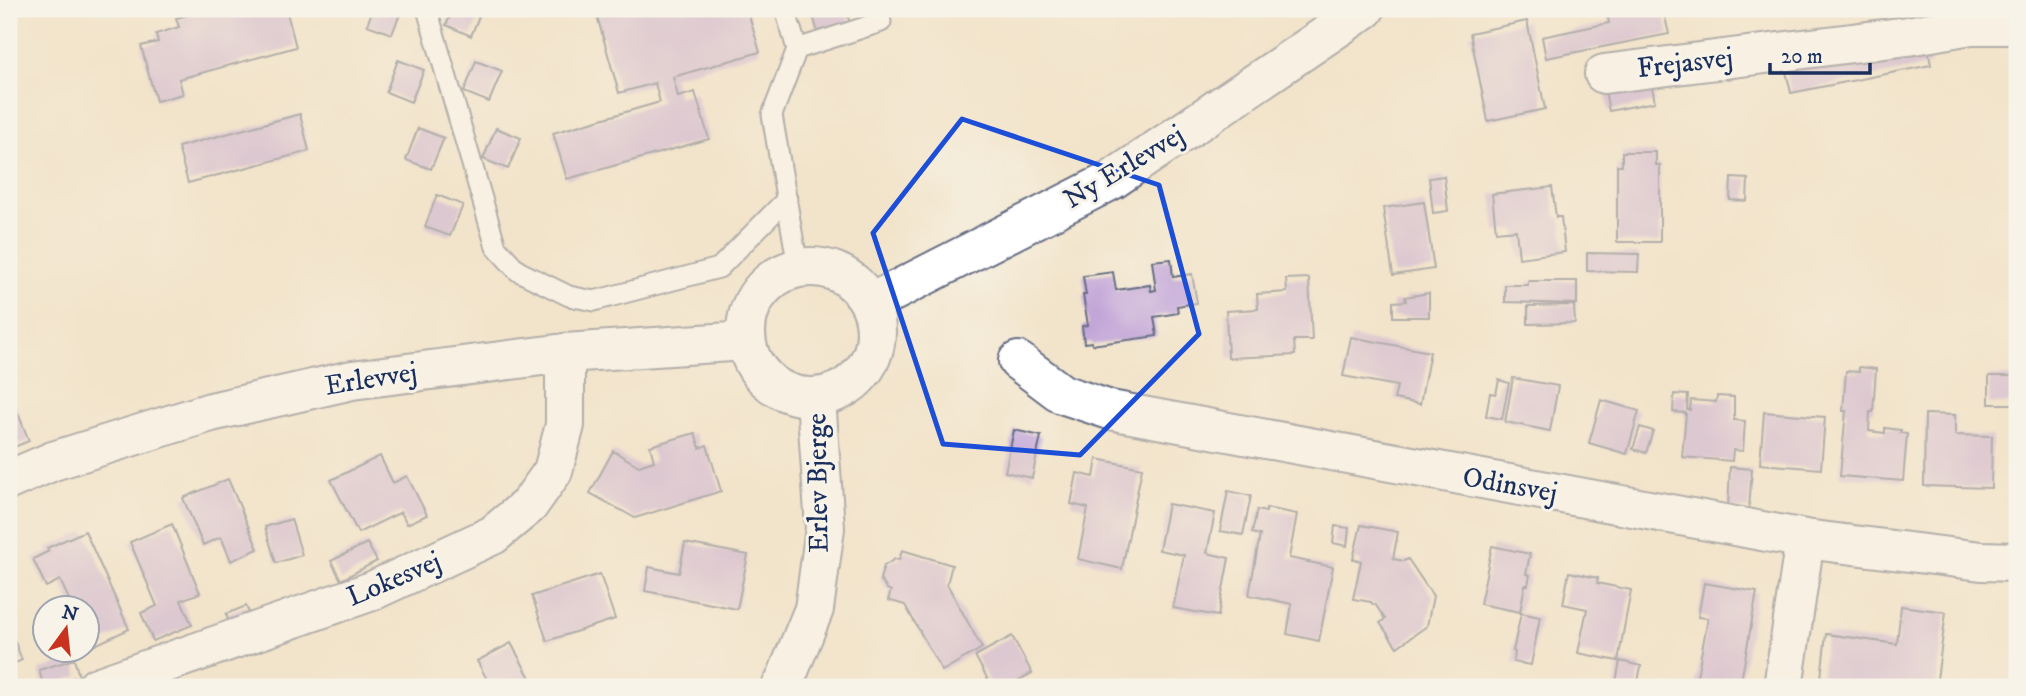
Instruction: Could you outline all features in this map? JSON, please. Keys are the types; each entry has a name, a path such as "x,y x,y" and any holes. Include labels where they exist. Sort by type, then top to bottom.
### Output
{"street":[{"name":"Ny Erlevvej","path":"871,303 1112,180 1365,9"},
{"name":"Frejasvej","path":"1604,74 1908,36 1972,25 2017,25"},
{"path":"799,267 820,267 841,273 858,286 871,303 877,324 876,345 868,365 855,381 836,393 816,398 796,396 778,388 763,376 752,360 746,341 746,321 752,302 764,286 780,274 799,267"},
{"name":"Erlevvej","path":"9,480 53,461 211,412 352,380 565,353 746,341"},
{"name":"Lokesvej","path":"97,687 372,591 493,535 529,505 553,471 565,425 565,353"},
{"name":"Odinsvej","path":"1018,361 1062,394 1110,410 1804,539 1981,561 2017,562"},
{"name":"Erlev Bjerge","path":"781,687 785,683 814,609 823,542 816,398"},
{"path":"1783,687 1804,539"}],"lane":[{"path":"428,9 496,247 518,271 542,285 569,296 594,301 719,268 786,199"},
{"path":"785,9 797,50 772,115 799,267"},
{"path":"797,50 881,22 878,9"}],"highlighted area":[{"path":"962,119 1159,185 1199,334 1080,455 943,444 873,233"}],"building":[{"path":"194,9 286,9 296,47 179,79 183,94 156,101 141,46 158,42 156,34 179,27 176,18 196,13"},
{"path":"373,9 402,9 392,34 367,25"},
{"path":"453,9 482,9 471,36 446,25"},
{"path":"595,9 747,9 760,52 673,77 678,97 695,92 709,139 567,179 553,133 660,102 655,83 619,93"},
{"path":"811,9 846,9 850,24 818,33"},
{"path":"1606,9 1663,9 1669,34 1546,58 1542,37 1609,23"},
{"path":"1527,21 1545,109 1488,121 1470,33"},
{"path":"1926,39 1931,65 1791,93 1785,67"},
{"path":"398,60 424,70 411,102 386,92"},
{"path":"476,61 502,71 489,102 464,92"},
{"path":"1650,77 1655,102 1609,111 1604,86"},
{"path":"300,114 309,151 188,183 178,147"},
{"path":"418,128 444,138 431,169 406,160"},
{"path":"496,128 521,138 508,169 483,159"},
{"path":"1622,152 1656,152 1656,165 1660,165 1660,242 1617,242 1617,165 1622,165"},
{"path":"1444,176 1448,211 1433,213 1429,178"},
{"path":"1731,178 1748,179 1747,201 1730,200"},
{"path":"1552,187 1556,217 1561,217 1565,252 1519,258 1516,230 1496,232 1492,194"},
{"path":"437,195 463,205 450,236 425,227"},
{"path":"1424,202 1434,269 1393,275 1383,208"},
{"path":"1587,253 1639,254 1638,272 1587,271"},
{"path":"1171,259 1173,277 1192,274 1197,303 1177,306 1178,313 1154,317 1157,336 1092,345 1091,342 1084,343 1082,326 1088,325 1083,276 1113,272 1116,290 1150,285 1151,291 1156,290 1152,261"},
{"path":"1309,278 1312,340 1294,340 1295,355 1228,358 1226,311 1258,309 1257,294 1287,292 1286,279"},
{"path":"1528,281 1577,281 1577,304 1505,302 1505,285 1528,285"},
{"path":"1429,293 1429,317 1393,317 1393,302 1406,301 1405,297"},
{"path":"1574,305 1575,323 1528,324 1528,306"},
{"path":"1351,337 1430,352 1420,404 1394,399 1397,386 1343,376"},
{"path":"1859,367 1876,369 1869,431 1885,433 1885,428 1901,430 1900,433 1907,434 1903,481 1840,476 1846,411 1843,411 1846,371 1859,372"},
{"path":"1989,376 2017,376 2017,404 1989,404"},
{"path":"1513,378 1558,386 1550,431 1505,422"},
{"path":"1499,380 1509,383 1502,419 1486,416 1490,393 1496,394"},
{"path":"1674,394 1688,395 1687,410 1690,410 1691,400 1716,402 1717,396 1734,397 1734,420 1745,421 1743,451 1733,450 1732,461 1682,457 1686,413 1673,412"},
{"path":"1601,400 1639,411 1627,454 1589,443"},
{"path":"16,408 29,441 9,449 9,411"},
{"path":"1764,412 1825,417 1821,469 1760,464"},
{"path":"1925,414 1955,415 1955,435 1992,436 1991,488 1924,486"},
{"path":"1640,427 1653,431 1646,453 1633,449"},
{"path":"1014,430 1041,436 1032,478 1005,472"},
{"path":"695,433 700,448 707,445 721,491 635,518 590,493 613,451 639,466 654,461 650,446"},
{"path":"380,456 393,483 407,476 427,515 407,524 401,512 358,533 331,480"},
{"path":"1097,459 1142,468 1122,569 1078,559 1088,508 1071,504 1077,473 1094,477"},
{"path":"1730,467 1752,469 1749,509 1728,508"},
{"path":"228,479 258,549 231,561 221,537 203,545 183,498"},
{"path":"1228,491 1251,496 1243,535 1220,531"},
{"path":"1168,504 1215,513 1207,553 1229,558 1218,616 1173,608 1184,555 1159,550"},
{"path":"1266,508 1297,514 1289,558 1333,567 1319,641 1287,634 1292,604 1249,595 1260,535 1252,533 1257,510 1266,512"},
{"path":"291,519 302,555 276,563 265,527"},
{"path":"172,524 200,593 181,600 192,625 153,641 141,613 157,606 130,542"},
{"path":"1361,525 1398,532 1393,559 1408,559 1433,596 1427,626 1397,647 1380,623 1385,619 1375,604 1353,599 1361,561 1353,559"},
{"path":"1335,526 1349,528 1347,546 1333,543"},
{"path":"85,531 129,629 102,642 102,594 66,594 60,580 46,587 33,559 49,551 47,548"},
{"path":"367,543 377,561 341,580 331,561"},
{"path":"685,543 748,555 737,609 645,591 649,567 679,573"},
{"path":"1492,546 1530,554 1526,574 1530,575 1528,585 1525,585 1520,612 1480,604"},
{"path":"902,550 952,565 947,584 982,648 942,671 905,605 888,600 891,591 880,579 884,566 895,559 899,560"},
{"path":"1569,572 1598,578 1597,583 1631,590 1618,661 1578,653 1587,609 1563,604"},
{"path":"600,574 615,619 547,641 532,596"},
{"path":"1704,583 1757,592 1740,687 1695,687 1708,618 1698,617"},
{"path":"246,606 251,617 230,625 226,614"},
{"path":"1901,606 1946,612 1936,687 1893,687 1821,678 1826,634 1897,644"},
{"path":"1521,613 1540,617 1531,665 1513,662"},
{"path":"9,627 22,660 9,666"},
{"path":"1012,636 1032,673 1006,687 992,687 975,656"},
{"path":"511,643 535,687 477,687 488,681 477,661"},
{"path":"1620,661 1641,666 1637,687 1615,687"},
{"path":"58,664 75,664 79,676 44,687 39,670"},
{"path":"406,679 409,687 383,687"}]}
